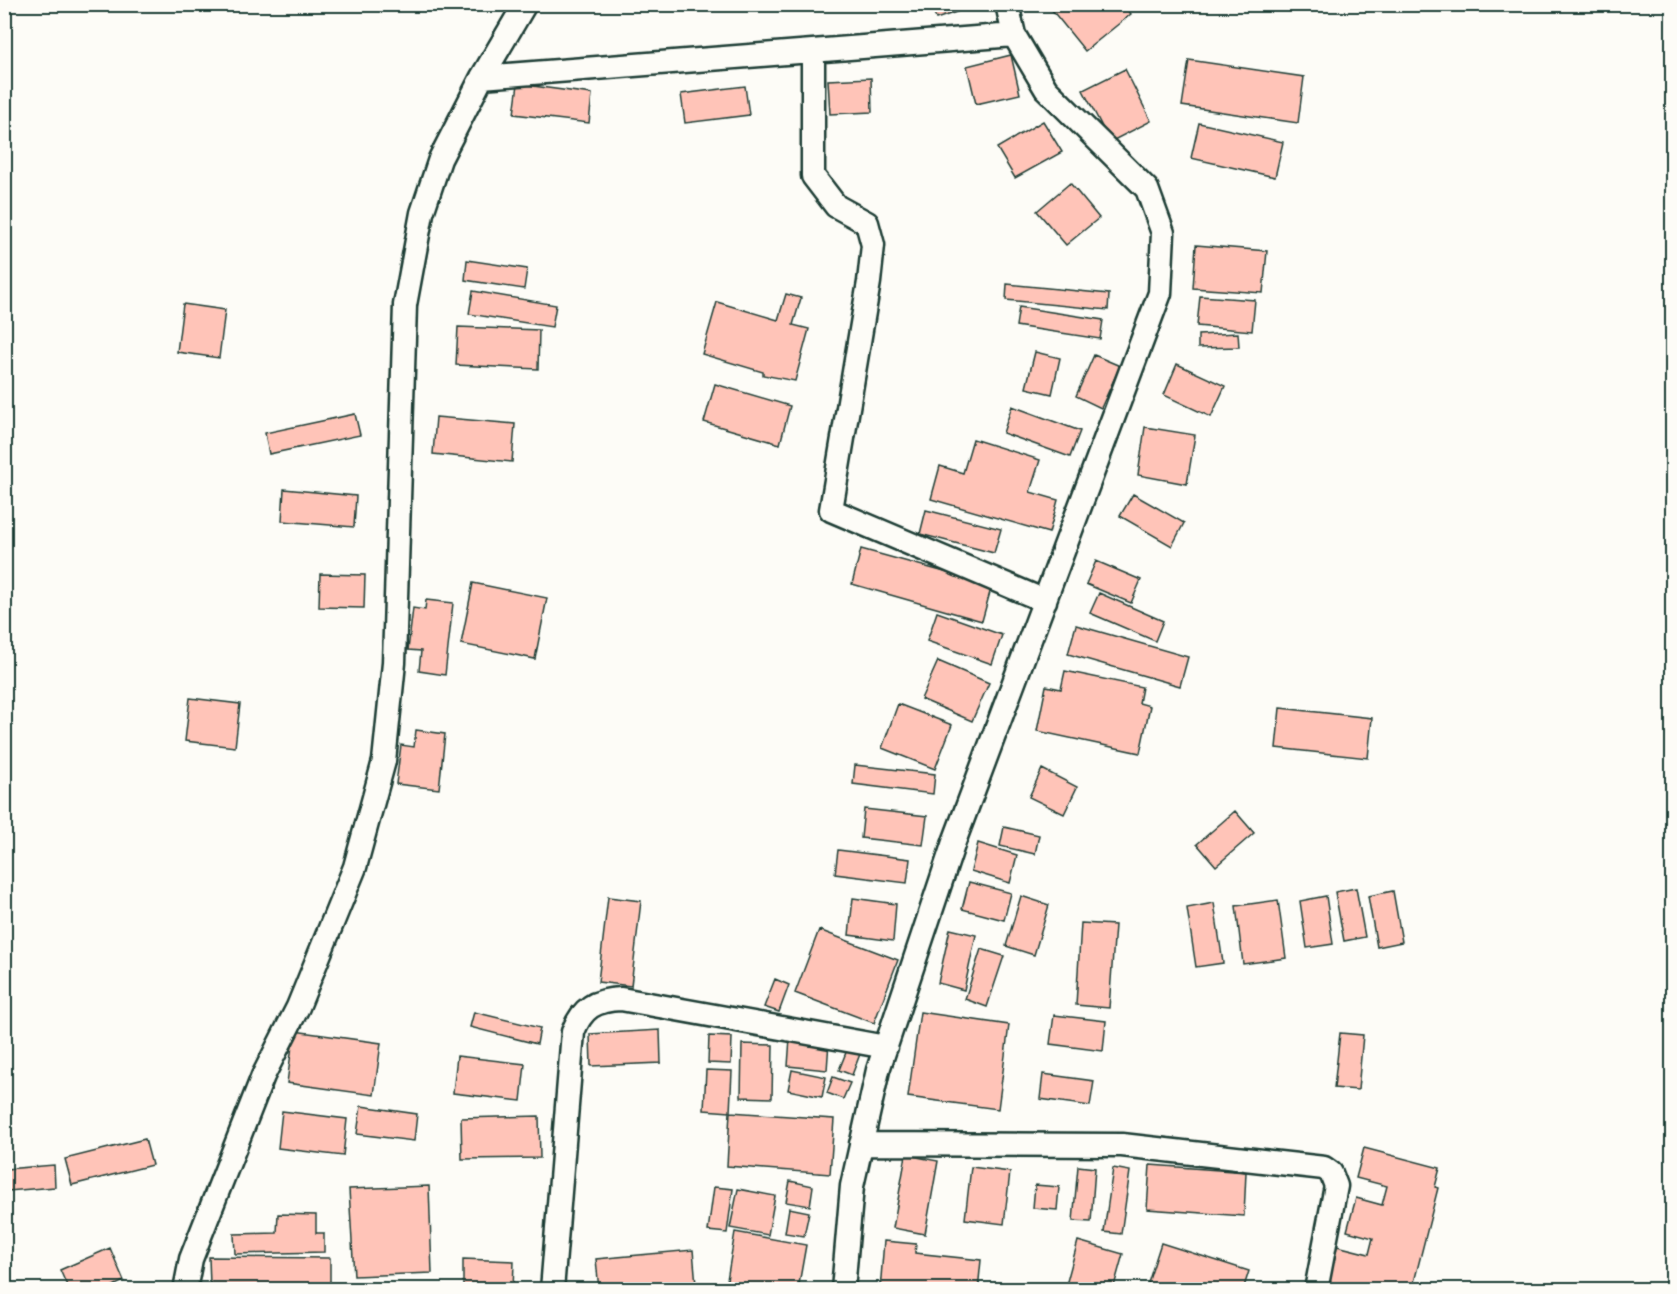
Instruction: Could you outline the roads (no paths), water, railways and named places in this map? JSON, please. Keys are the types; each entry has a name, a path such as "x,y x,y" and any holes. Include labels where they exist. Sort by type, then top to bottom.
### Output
{"street":[{"path":"185,1290 191,1259 263,1076 298,1007 355,867 384,761 394,663 405,304 422,213 440,159 482,77 525,4"},
{"path":"843,1290 852,1186 878,1070 954,842 1160,293 1163,233 1147,189 1046,89 1014,34 1007,4"},
{"path":"482,77 1014,34"},
{"path":"813,51 813,176 836,206 867,223 873,245 869,282 831,510 1045,601"},
{"path":"552,1290 573,1032 579,1016 593,1004 605,999 621,999 886,1047"},
{"path":"861,1144 1122,1145 1324,1168 1331,1173 1336,1186 1316,1290"}]}
